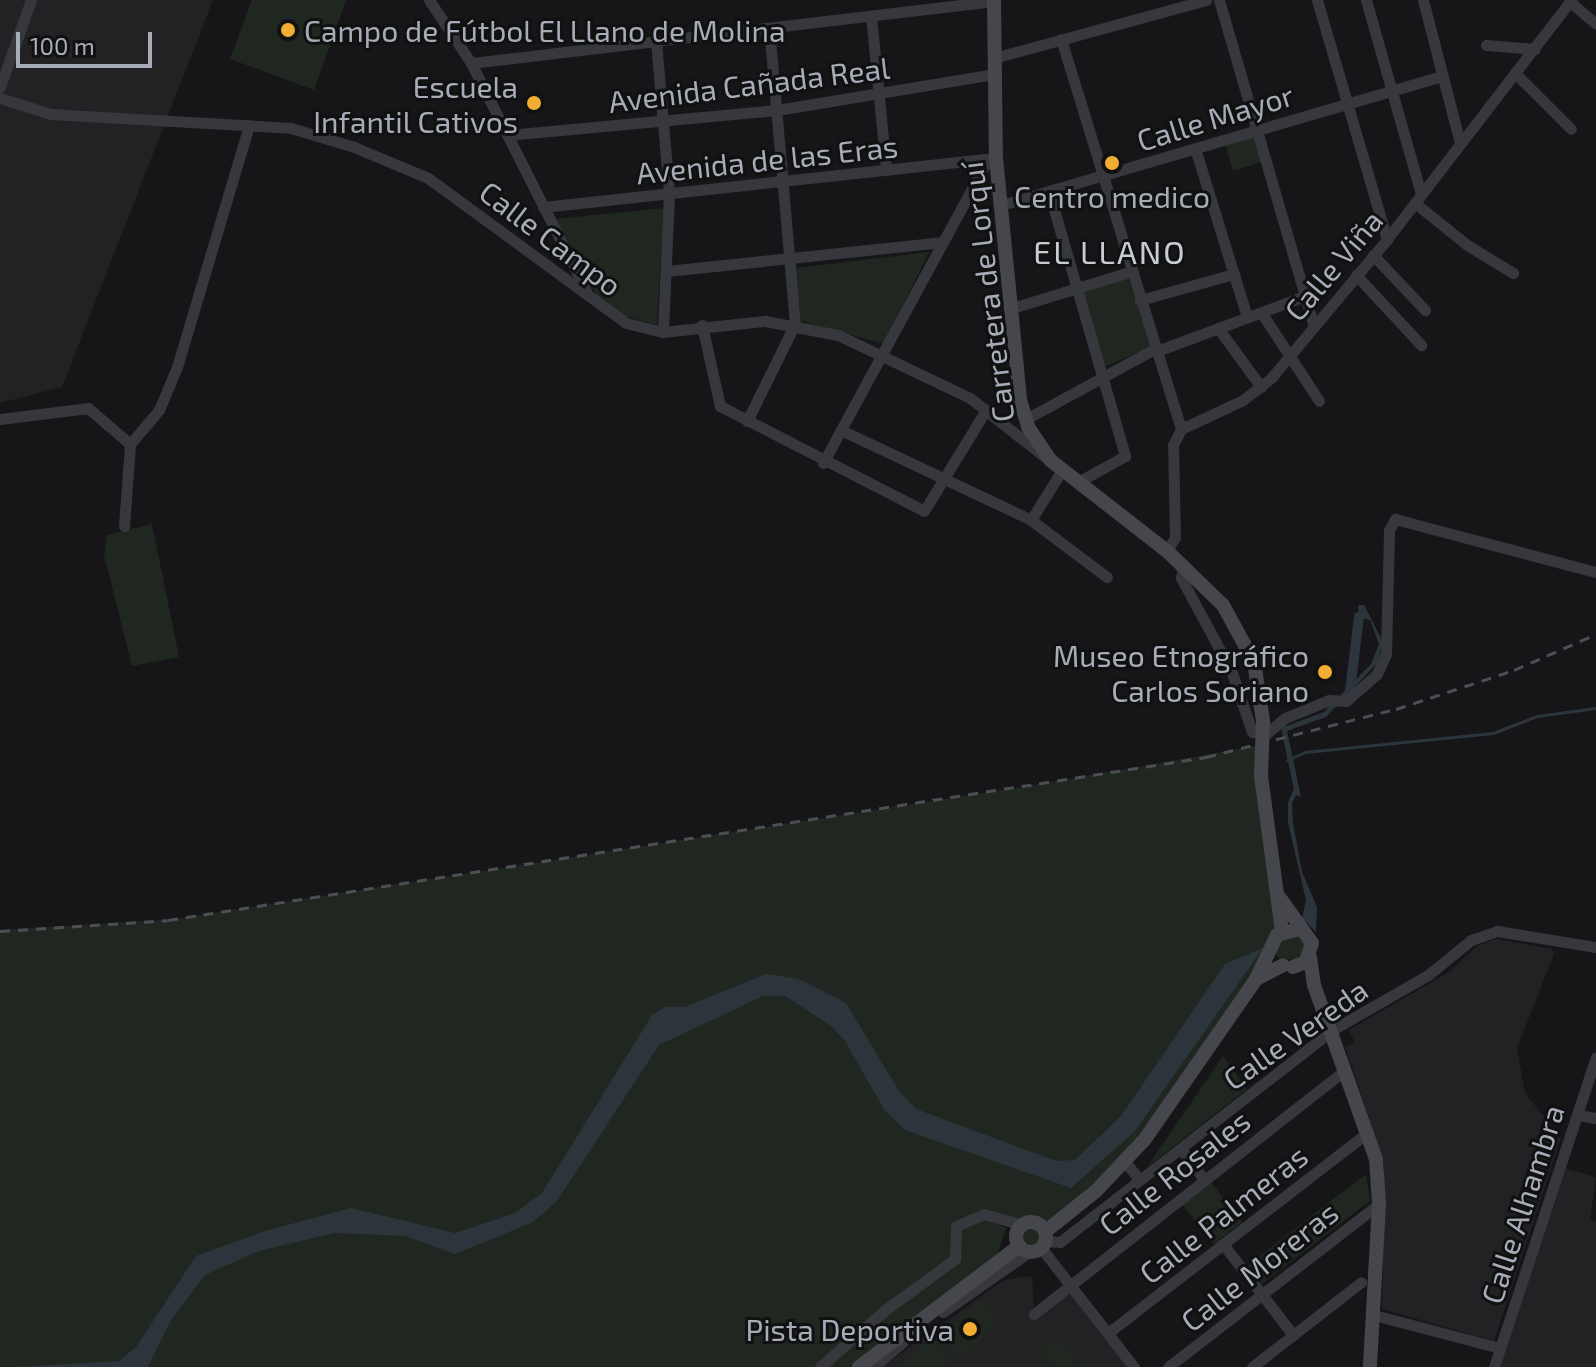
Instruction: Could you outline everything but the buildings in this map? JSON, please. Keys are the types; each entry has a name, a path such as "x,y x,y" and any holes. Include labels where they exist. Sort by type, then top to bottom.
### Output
{"main road":[{"name":"Carretera de Lorquí","path":"994,1 992,159 1001,205 1026,419 1056,465 1183,564 1241,631 1259,681 1266,841 1280,897"},
{"path":"1280,897 1312,943 1310,957 1314,985 1376,1159 1379,1204 1370,1367"},
{"path":"859,1367 1036,1244 1125,1162 1255,981 1282,931 1280,897"},
{"path":"1282,931 1300,929"},
{"path":"1272,946 1288,966 1314,985"},
{"path":"1255,981 1310,957"},
{"path":"1035,1222 1036,1244 1016,1236 1022,1225 1035,1222"}],"street":[{"path":"0,87 31,0"},
{"path":"429,0 471,63 594,304"},
{"path":"994,58 1189,2 1206,0"},
{"path":"1219,0 1314,326"},
{"path":"1317,0 1387,240"},
{"path":"1366,0 1418,199 1467,245 1513,273"},
{"path":"1423,0 1460,143"},
{"path":"471,63 994,1"},
{"path":"1570,1 1596,24"},
{"name":"Calle Viña","path":"1181,429 1232,407 1261,387 1387,240 1570,1"},
{"path":"871,16 886,170"},
{"path":"747,421 795,324 769,28"},
{"path":"1061,39 1181,429 1173,445 1175,537 1167,551"},
{"path":"656,41 669,194 663,332"},
{"path":"1486,45 1535,49"},
{"path":"1515,73 1571,129"},
{"name":"Avenida Cañada Real","path":"507,135 777,110 995,74"},
{"name":"Calle Mayor","path":"1001,205 1443,76"},
{"name":"Calle Campo","path":"0,98 50,114 291,128 428,178 544,260 594,304 626,323 663,332 702,325 795,324 884,352 986,410 1056,465"},
{"path":"124,526 130,444 159,410 177,367 249,125"},
{"path":"1195,148 1247,317"},
{"path":"823,463 941,242 992,159"},
{"name":"Avenida de las Eras","path":"543,207 992,159"},
{"path":"1049,192 1098,375 1125,456 1078,482"},
{"path":"667,271 941,242"},
{"path":"1373,255 1425,310"},
{"path":"1012,308 1132,271"},
{"path":"1140,300 1234,274"},
{"path":"1356,275 1421,345"},
{"path":"1026,419 1098,375 1156,349 1305,296"},
{"path":"1261,312 1319,401"},
{"path":"702,325 720,406 823,463 924,511 986,410"},
{"path":"1218,328 1261,387"},
{"path":"0,419 88,408 130,444"},
{"path":"841,430 1031,520 1107,577"},
{"path":"1031,520 1056,465"},
{"path":"1183,564 1181,578 1231,670 1252,732 1267,733 1285,718 1329,700 1346,701 1377,674 1386,654 1389,530 1395,519 1596,572"},
{"name":"Calle Vereda","path":"873,1367 1036,1244 1060,1242 1332,1030 1484,936 1497,931 1596,947"},
{"name":"Calle Alhambra","path":"1494,1367 1596,1057"},
{"name":"Calle Rosales","path":"1034,1314 1345,1070"},
{"path":"1577,1115 1596,1118"},
{"name":"Calle Palmeras","path":"1108,1333 1367,1133"},
{"path":"1181,1149 1204,1179"},
{"path":"1125,1162 1140,1180"},
{"name":"Calle Moreras","path":"1168,1367 1379,1204"},
{"path":"820,1367 885,1310 955,1259 956,1226 984,1214 1022,1225"},
{"path":"1036,1244 1134,1367"},
{"path":"1223,1244 1293,1335"},
{"path":"1252,1367 1361,1282"},
{"path":"1374,1315 1500,1348"}],"shaded area":[{"path":"0,0 213,0 62,387 0,403"},
{"name":"Campo de Fútbol El Llano de Molina","path":"252,0 346,0 314,90 230,59"},
{"path":"1253,136 1262,162 1233,171 1225,143"},
{"path":"664,208 657,325 627,317 599,301 556,219"},
{"path":"929,252 884,344 801,321 796,268"},
{"path":"1128,277 1152,346 1100,369 1079,294"},
{"path":"152,524 179,657 132,666 104,555 107,535"},
{"path":"1358,605 1364,605 1383,642 1378,662 1326,717 1287,731 1301,797 1296,795 1292,803 1293,823 1302,872 1317,907 1316,932 1302,918 1306,900 1288,823 1288,802 1294,789 1281,728 1324,712 1371,664 1379,644 1370,620 1359,617"},
{"path":"1262,745 1282,930 1266,961 1114,1173 1043,1227 984,1214 957,1226 958,1254 822,1367 0,1367 0,930 174,919 1028,786"},
{"path":"1288,930 1308,939 1304,961 1278,958 1275,953"},
{"path":"1496,939 1552,949 1554,954 1517,1048 1525,1093 1561,1138 1494,1341 1382,1309 1384,1163 1345,1046 1355,1043 1349,1030 1449,972 1477,946"},
{"path":"1263,948 1135,1131 1071,1188 905,1130 885,1111 845,1041 831,1026 785,996 763,996 659,1045 557,1201 533,1222 455,1254 405,1236 334,1233 259,1251 205,1275 171,1320 148,1367 15,1367 119,1361 136,1347 196,1256 265,1231 351,1208 455,1233 515,1213 542,1193 652,1015 665,1007 685,1007 766,974 799,979 846,1003 899,1091 916,1109 1056,1161 1075,1160 1121,1116 1225,964"},
{"path":"1223,1056 1247,1089 1147,1167"},
{"path":"1564,1168 1596,1177 1590,1220 1596,1222 1596,1367 1500,1367"},
{"path":"1366,1174 1370,1201 1262,1284 1248,1265"},
{"path":"1210,1181 1242,1222 1214,1244 1182,1204"},
{"path":"980,1217 1006,1228 998,1253 850,1367 827,1367 899,1304 956,1263 961,1254 960,1230"},
{"path":"1031,1224 1040,1228 1044,1237 1040,1246 1031,1250 1022,1246 1018,1237 1022,1228"},
{"path":"1032,1276 1034,1313 1070,1285 1134,1367 882,1367 1004,1280"},
{"name":"Pista Deportiva","path":"981,1299 1001,1321 960,1359 939,1337"},
{"name":"Pista Deportiva","path":"932,1337 952,1358 942,1367 899,1367"},
{"name":"Pista Deportiva","path":"1058,1337 1082,1367 1051,1367 1039,1352"}],"waterway":[{"path":"1350,691 1359,617"},
{"path":"1287,760 1305,752 1493,733 1537,716 1596,708"}],"railway":[{"path":"0,931 168,920 1206,757 1396,709 1514,670 1596,634"}],"place":[{"name":"Campo de Fútbol El Llano de Molina","path":"288,30"},
{"name":"Escuela Infantil Cativos","path":"534,103"},
{"name":"Centro medico","path":"1112,163"},
{"name":"Museo Etnográfico Carlos Soriano","path":"1325,672"},
{"name":"Pista Deportiva","path":"970,1329"}],"district":[{"name":"EL LLANO","path":"1110,251"}]}
